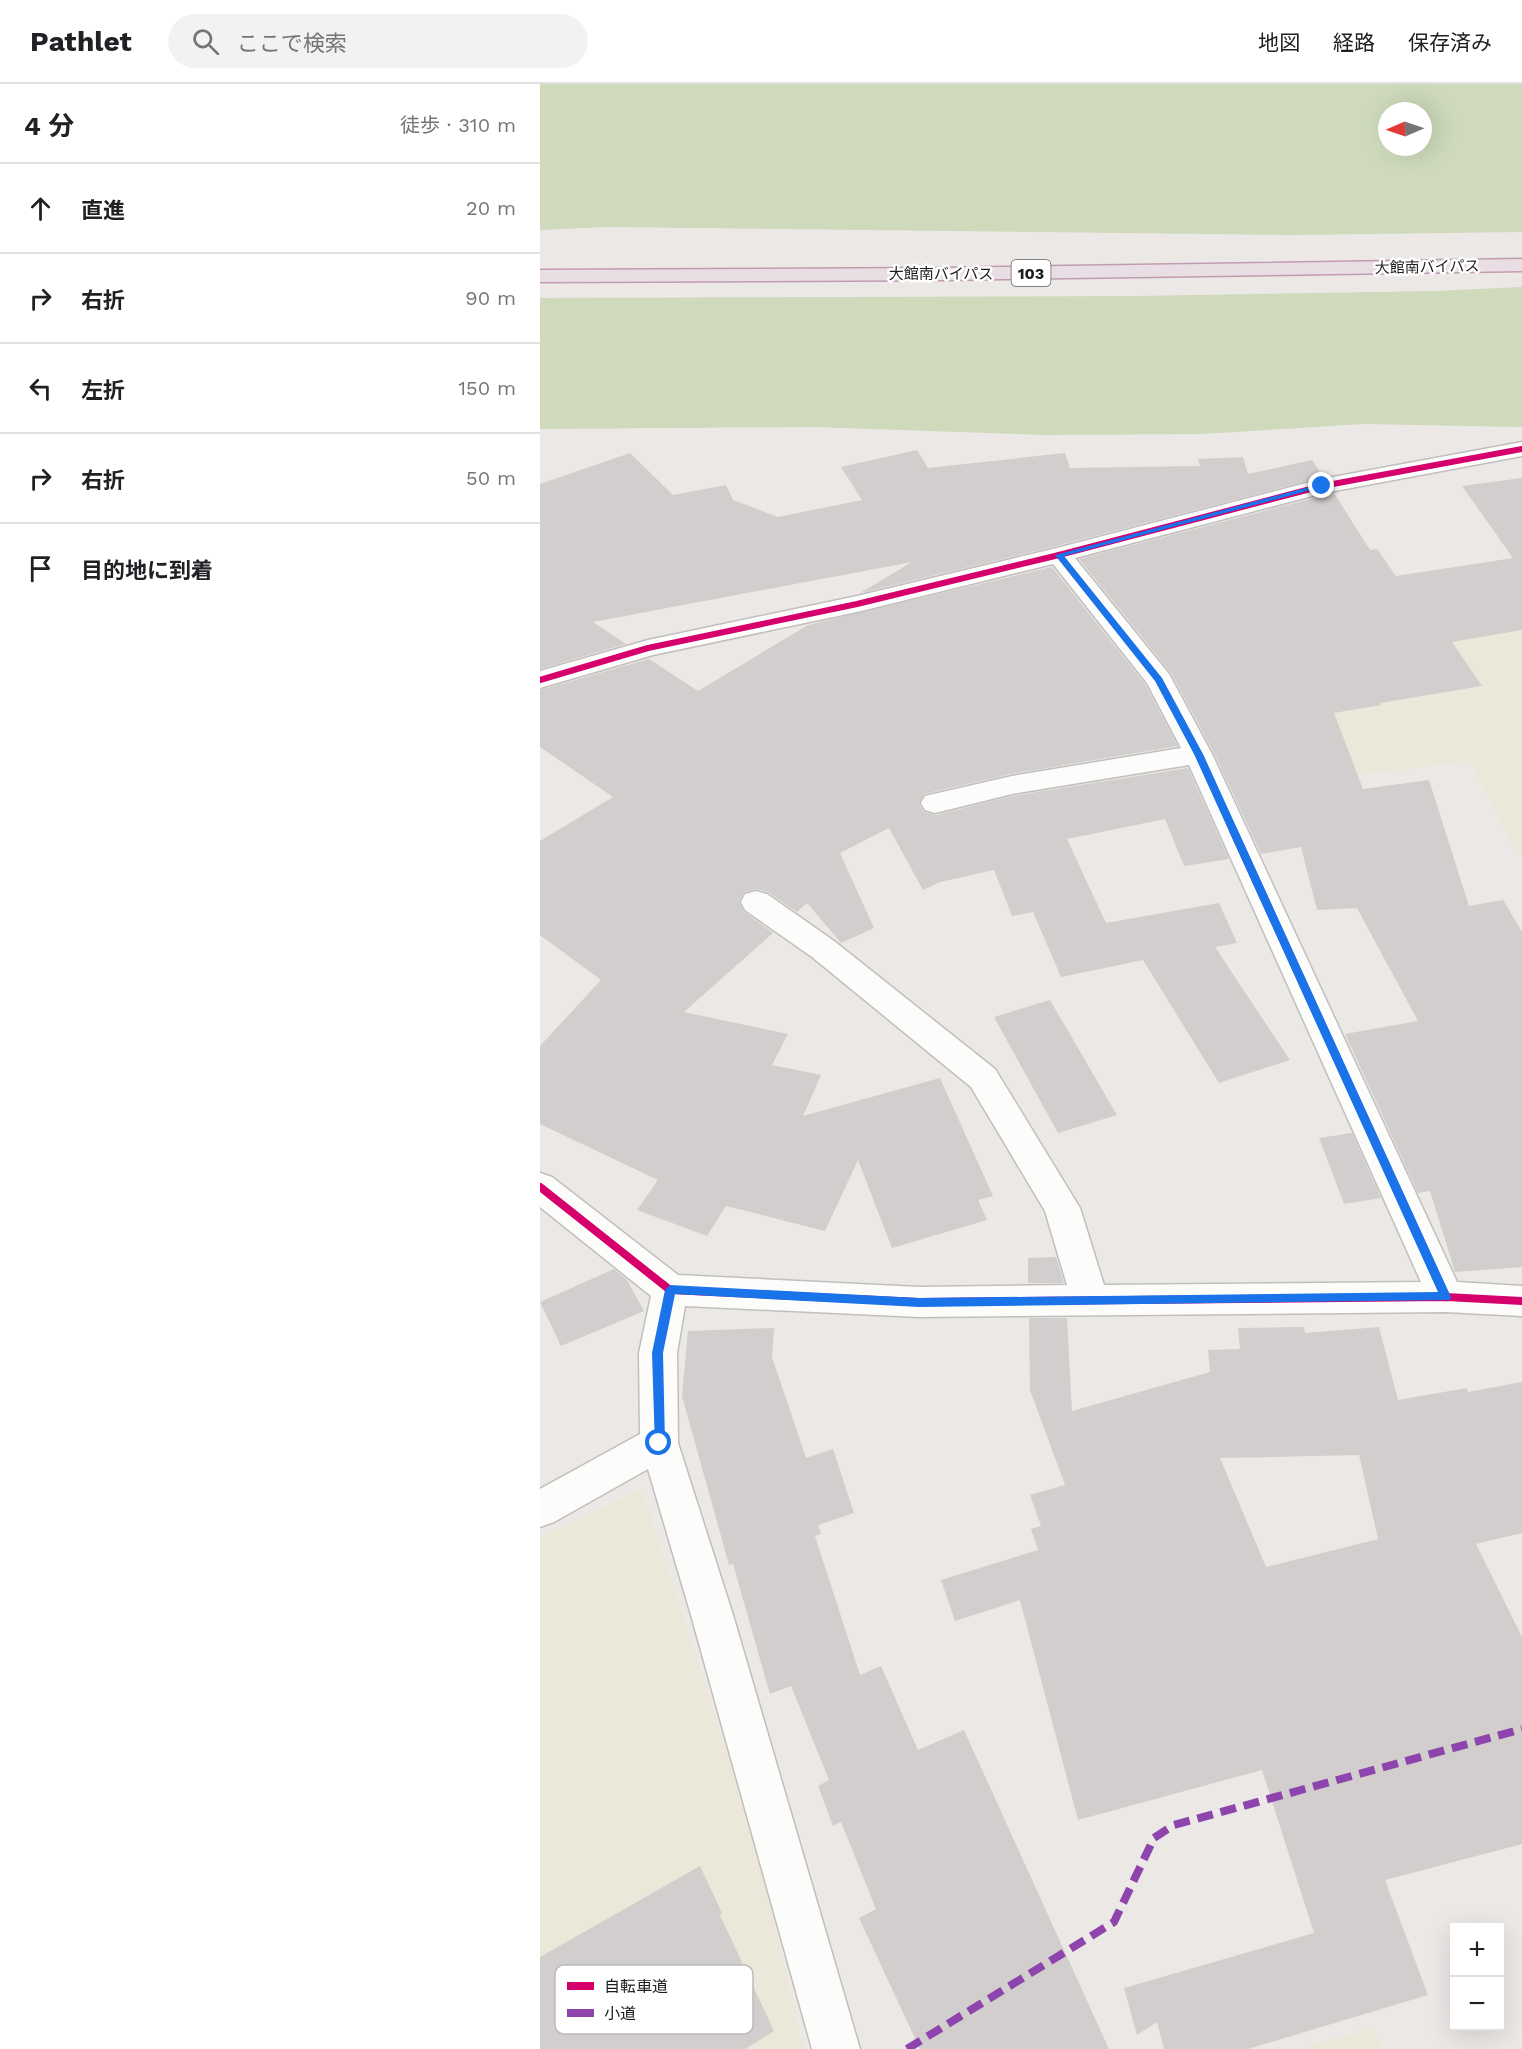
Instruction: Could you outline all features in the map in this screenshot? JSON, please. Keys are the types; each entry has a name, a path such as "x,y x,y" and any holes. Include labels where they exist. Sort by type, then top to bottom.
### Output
{"highway":[{"name":"大館南バイパス","path":"957,254 1345,256 1522,254"},
{"name":"大館南バイパス","path":"540,276 1522,266"}],"street":[{"path":"540,680 648,648 857,604 1059,555 1322,486 1522,449"},
{"path":"1059,555 1159,680 1198,754 1446,1297"},
{"path":"935,803 1011,785 1198,754"},
{"path":"756,902 823,949 982,1077 1062,1208 1090,1300"},
{"path":"540,1187 670,1290 919,1302 1446,1297 1522,1301"},
{"path":"670,1290 658,1353 659,1443 712,1615 836,2049"},
{"path":"540,1509 659,1443"}],"shaded area":[{"path":"1522,601 1522,860 1469,761 1341,777 1255,651"},
{"path":"642,1490 751,1827 804,2049 540,2049 540,1537"},
{"path":"1372,2028 1383,2049 1301,2049"}],"green space":[{"path":"540,84 1522,84 1522,232 1292,235 606,227 540,230"},
{"path":"1522,287 1522,427 1363,424 1202,434 1045,435 814,427 540,429 540,298 1137,296 1435,291"}],"building":[{"path":"917,450 928,468 1065,453 1070,468 1200,466 1198,459 1243,457 1248,474 1312,460 1323,477 1052,547 860,593 912,562 593,622 626,644 540,669 540,484 630,453 673,495 726,485 733,500 778,517 862,500 841,467"},
{"path":"1522,478 1522,630 1452,642 1482,686 1334,713 1363,789 1429,780 1469,906 1503,900 1522,932 1522,1267 1455,1272 1430,1191 1418,1193 1345,1034 1418,1021 1357,908 1317,910 1301,847 1261,854 1214,753 1171,673 1079,559 1334,493 1370,550 1377,549 1396,576 1513,558 1462,486"},
{"path":"1052,567 1145,684 1178,746 1011,774 924,794 919,804 924,812 936,815 1012,796 1188,768 1229,859 1184,866 1165,819 1067,839 1106,923 1219,903 1237,943 1215,947 1290,1060 1219,1083 1143,960 1061,977 1033,912 1012,916 994,870 940,882 923,890 889,828 840,853 874,928 841,943 807,903 797,912 768,892 757,889 744,892 739,901 743,911 773,933 684,1012 788,1034 772,1065 821,1075 803,1116 940,1078 993,1196 978,1200 987,1220 892,1248 858,1160 825,1231 726,1206 707,1236 637,1210 658,1180 540,1124 540,1046 601,980 540,935 540,841 613,797 540,747 540,690 649,659 698,691 808,625"},
{"path":"1050,1000 1117,1115 1058,1133 994,1017"},
{"path":"1352,1133 1381,1198 1344,1204 1319,1138"},
{"path":"1056,1257 1064,1283 1028,1283 1028,1258"},
{"path":"614,1269 627,1280 644,1311 561,1346 540,1302"},
{"path":"1029,1318 1067,1318 1072,1411 1210,1372 1208,1350 1240,1349 1238,1328 1304,1327 1305,1333 1379,1327 1398,1400 1467,1388 1468,1392 1522,1382 1522,1533 1476,1544 1522,1637 1522,1844 1385,1880 1428,1995 1248,2049 1164,2049 1157,2022 1137,2035 1124,1988 1314,1933 1262,1770 1078,1820 1020,1600 955,1621 941,1580 1038,1550 1031,1529 1041,1526 1030,1495 1065,1485 1030,1390","holes":["1359,1455 1378,1539 1266,1567 1220,1458"]},
{"path":"774,1328 772,1357 806,1458 833,1449 854,1513 818,1525 821,1534 815,1536 860,1675 881,1666 918,1750 964,1730 1109,2049 920,2049 859,1918 876,1909 841,1822 833,1826 818,1786 829,1780 791,1686 770,1694 733,1564 729,1565 682,1396 688,1331"},
{"path":"700,1866 743,1965 555,1965 555,2034 753,2034 753,1986 774,2031 745,2049 540,2049 540,1957"}],"marked path":[{"path":"907,2049 1114,1922 1154,1838 1174,1825 1522,1729"}],"cycle path":[{"path":"540,680 648,648 857,604 1059,555 1322,486 1522,449"},
{"path":"1059,555 1159,680 1198,754 1446,1297"},
{"path":"540,1187 670,1290 919,1302 1446,1297 1522,1301"}],"route":[{"path":"659,1443 658,1353 670,1290 919,1302 1446,1297 1198,754 1159,680 1059,555 1322,486"}]}
